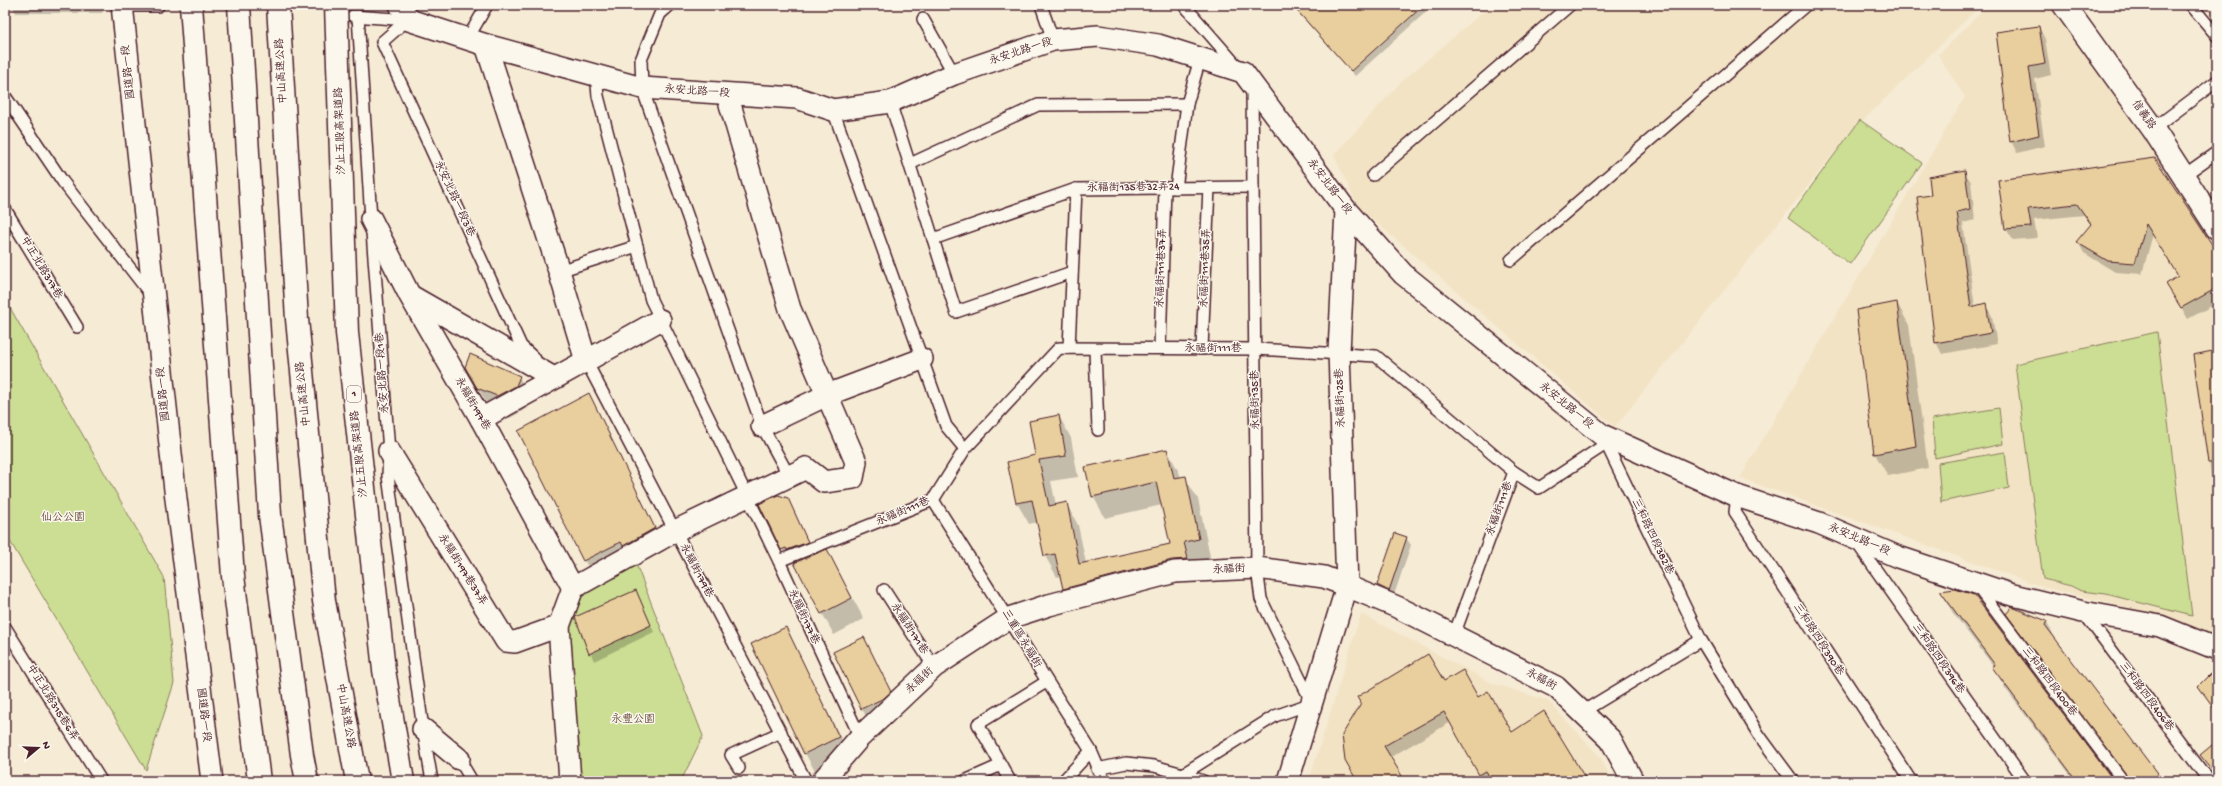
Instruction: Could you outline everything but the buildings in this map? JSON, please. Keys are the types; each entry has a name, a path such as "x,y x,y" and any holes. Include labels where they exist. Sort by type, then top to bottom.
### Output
{"main road":[{"path":"191,5 233,576 260,781"},
{"path":"239,5 270,515 302,755 307,781"},
{"name":"中山高速公路","path":"278,5 297,319 324,594 357,781"},
{"name":"信義路","path":"2064,5 2154,129 2217,228"},
{"name":"汐止五股高架道路","path":"349,12 347,333 384,670 404,781"}],"street":[{"name":"國道路一段","path":"119,5 176,499 212,781"},
{"name":"永安北路一段","path":"405,15 477,42 642,88 797,98 833,110 890,102 954,74 1053,40 1098,36 1158,45 1200,59 1247,78 1346,210 1403,274 1604,439 1737,496 1852,536 1898,557 2009,594 2083,612 2160,626 2217,649"},
{"path":"477,42 559,271 586,360"},
{"path":"570,781 558,626 573,588 675,531 806,468 824,482 853,478 856,462 790,309 727,94"},
{"name":"永福街125巷","path":"1288,781 1347,586 1339,352 1346,210"},
{"name":"永福街197巷","path":"371,219 410,296 481,419 573,588"},
{"path":"410,296 554,378"},
{"path":"481,419 660,320"},
{"path":"762,426 827,395 922,359"},
{"name":"永福街197巷37弄","path":"389,451 506,641 515,642 558,626"},
{"name":"永福街","path":"822,781 860,737 934,668 1009,618 1049,605 1175,572 1258,568 1324,577 1347,586 1397,607 1556,687 1611,740 1633,781"},
{"path":"423,729 459,759"}],"lane":[{"path":"119,5 158,6"},
{"path":"477,42 487,5"},
{"path":"670,5 660,14 641,60 642,88 762,426 789,476"},
{"path":"1041,5 1053,40"},
{"path":"1184,5 1247,78"},
{"path":"1373,175 1570,5"},
{"path":"1511,260 1806,5"},
{"path":"2191,5 2217,36"},
{"path":"349,12 405,15"},
{"name":"永安北路一段1巷","path":"349,12 371,219 389,451 388,476 423,729 432,781"},
{"name":"永安北路一段3巷","path":"405,15 382,42 521,346 554,378"},
{"path":"923,19 954,74"},
{"name":"永福街111巷37弄","path":"1160,348 1170,188 1187,104 1200,59"},
{"path":"596,74 598,96 651,300 779,562 860,737"},
{"name":"永福街135巷","path":"1247,78 1253,187 1258,568 1261,599 1312,703"},
{"path":"2154,129 2217,81"},
{"path":"5,96 63,182 154,298"},
{"path":"890,102 956,312 1072,272"},
{"path":"910,164 1038,105 1187,104"},
{"path":"833,110 946,426 965,449"},
{"path":"2183,176 2217,152"},
{"name":"永福街111巷35弄","path":"1202,348 1209,187"},
{"name":"永福街135巷32弄24","path":"1069,348 1076,189 1253,187"},
{"path":"933,238 1076,189"},
{"name":"中正北路317巷","path":"5,208 77,327"},
{"path":"559,271 637,246"},
{"name":"永福街111巷","path":"779,562 933,500 965,449 1059,348 1255,348 1339,352 1376,356 1514,472 1454,635"},
{"path":"1095,348 1098,430"},
{"name":"永福街179巷","path":"586,360 806,781"},
{"path":"1514,472 1539,488 1604,439"},
{"name":"三和路四段382巷","path":"1604,439 1701,640 1759,735 1793,781"},
{"name":"永福街177巷","path":"747,496 860,737"},
{"name":"三和路四段390巷","path":"1737,496 1735,512 1911,781"},
{"name":"三重區永福街","path":"933,500 1009,618 1046,682 1091,751 1097,769 1104,781"},
{"name":"三和路四段396巷","path":"1852,536 2025,781"},
{"name":"三和路四段400巷","path":"1974,583 2123,781"},
{"name":"永福街171巷","path":"884,590 934,668"},
{"name":"三和路四段406巷","path":"2083,612 2209,781"},
{"name":"中正北路315巷6弄","path":"5,627 100,779"},
{"path":"1582,712 1701,640"},
{"path":"1010,781 978,724 1046,682"},
{"path":"1183,774 1275,716 1312,703"},
{"path":"739,768 731,755 781,732"},
{"path":"1063,781 1091,751"},
{"path":"459,759 472,781"},
{"path":"1097,769 1126,763 1154,766 1203,781"},
{"path":"965,781 1001,764"}],"shaded area":[{"path":"1491,5 1981,5 1851,132 1615,427 1358,207 1334,155 1400,83"},
{"path":"1988,5 2057,5 2217,238 2217,637 2159,615 2043,587 1740,478 1965,97 1938,55"},
{"path":"1361,614 1492,683 1548,701 1600,757 1612,781 1309,781"}],"green space":[{"path":"1860,120 1922,163 1850,264 1788,218"},
{"name":"仙公公園","path":"5,299 164,577 174,683 146,770 5,533"},
{"path":"2157,332 2192,616 2106,594 2081,591 2071,586 2043,579 2015,364"},
{"path":"1999,408 2003,444 1935,458 1932,419"},
{"path":"2005,452 2009,488 1941,502 1938,463"},
{"name":"永豐公園","path":"636,564 703,736 681,781 579,781 567,618 581,598 588,591 605,579"}]}
